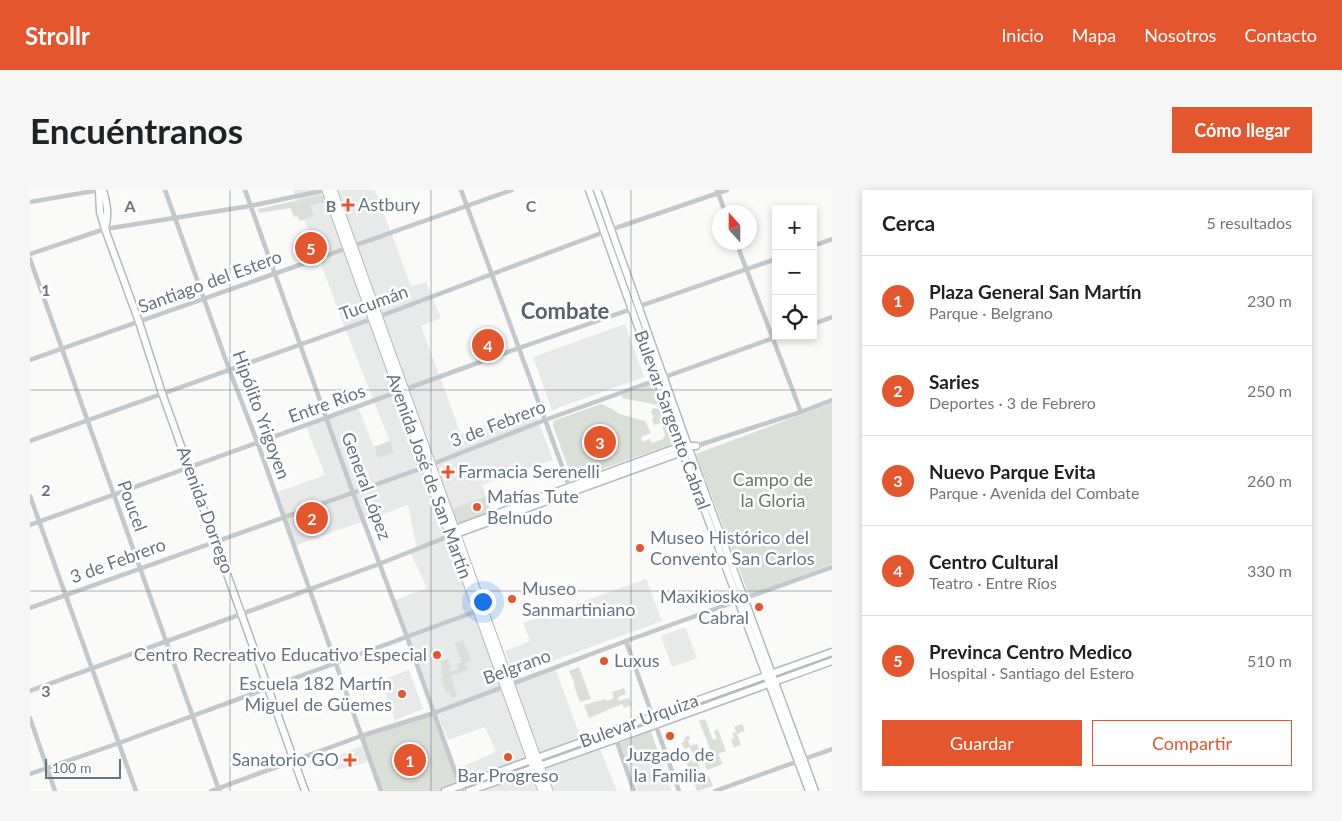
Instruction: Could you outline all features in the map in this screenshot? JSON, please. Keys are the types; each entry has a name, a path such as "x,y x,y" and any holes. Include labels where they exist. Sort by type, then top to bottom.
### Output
{"main road":[{"name":"Avenida Dorrego","path":"99,190 100,212 105,230 305,791"},
{"name":"Avenida Dorrego","path":"103,190 108,207 108,219 105,230"},
{"name":"Avenida José de San Martín","path":"326,190 350,248 429,465 535,763 542,791"},
{"name":"Avenida José de San Martín","path":"333,190 350,248"},
{"name":"Bulevar Sargento Cabral","path":"588,190 632,310 687,448 801,760 815,791"},
{"name":"Bulevar Sargento Cabral","path":"597,190 639,307 660,379"},
{"path":"453,532 687,448"},
{"name":"Avenida José de San Martín","path":"453,532 478,611 508,686"},
{"name":"Bulevar Urquiza","path":"468,791 653,717 832,652"},
{"name":"Bulevar Urquiza","path":"445,791 461,788 535,763 616,739 832,661"},
{"name":"Bulevar Sargento Cabral","path":"801,760 809,791"},
{"name":"Avenida José de San Martín","path":"535,763 549,791"}],"street":[{"path":"30,202 99,190 106,200"},
{"name":"Hipólito Yrigoyen","path":"165,190 258,444 381,791"},
{"name":"General López","path":"245,190 461,788"},
{"path":"30,254 105,230 250,206 326,190"},
{"path":"461,190 570,489"},
{"name":"Santiago del Estero","path":"30,360 512,190"},
{"name":"Tucumán","path":"30,441 375,317 604,232 727,190"},
{"path":"717,192 722,205"},
{"path":"817,245 832,240"},
{"path":"739,250 772,339"},
{"name":"Poucel","path":"30,259 219,790"},
{"name":"Entre Ríos","path":"30,525 327,419 518,348 772,260"},
{"path":"817,323 832,317"},
{"name":"3 de Febrero","path":"30,608 429,465 545,420 772,339"},
{"path":"772,340 801,412"},
{"path":"687,448 801,412 832,400"},
{"path":"30,496 136,791"},
{"path":"30,691 379,564 442,539 453,532"},
{"name":"Belgrano","path":"211,791 219,790 294,760 362,736 434,713 832,567"},
{"path":"30,774 478,611"},
{"path":"626,641 678,791"},
{"path":"30,718 55,791"},
{"path":"616,739 634,791"},
{"path":"716,791 832,749"}],"shaded area":[{"path":"293,190 375,190 411,286 426,282 441,318 421,326 461,434 533,407 553,460 482,485 486,496 442,511 505,687 555,668 586,752 600,749 617,791 469,791 459,768 496,752 485,727 448,740 393,601 427,588 410,552 417,549 408,505 294,546 275,493 325,475 306,426 358,407 378,457 394,452"},
{"path":"625,324 644,377 552,410 533,357"},
{"path":"646,579 662,621 514,675 505,651 530,641 523,623"},
{"path":"685,627 697,658 672,667 661,636"},
{"name":"Escuela 182 Martín Miguel de Güemes","path":"409,670 423,709 395,720 381,680"},
{"name":"Sanatorio GO","path":"362,746 368,762 336,770 331,758"},
{"path":"657,749 672,791 638,791 626,760"}],"green space":[{"path":"322,195 328,202 310,205 314,216 300,221 297,216 294,217 290,208 259,213 258,209"},
{"path":"650,385 655,386 661,404 622,398 622,395"},
{"name":"Campo de la Gloria","path":"832,403 832,564 749,595 696,454"},
{"path":"601,404 619,414 645,421 651,433 641,437 642,442 650,439 652,443 663,439 665,435 661,423 654,425 652,420 654,417 651,412 653,408 663,410 666,413 675,438 670,445 574,479 553,426 553,421"},
{"path":"390,441 394,452 378,458 374,447"},
{"path":"486,496 491,511 460,523 456,521 452,509"},
{"path":"463,640 471,661 465,663 468,670 451,676 457,696 452,698 449,692 446,693 441,678 443,677 441,671 443,670 440,662 448,659 451,672 458,669 457,664 462,662 455,643"},
{"path":"579,667 591,699 580,702 569,671"},
{"path":"624,688 626,694 618,697 619,701 629,698 632,705 624,708 622,704 589,718 584,705 605,699 607,701 614,698 612,692"},
{"path":"434,713 460,786 445,791 381,791 361,736"},
{"path":"705,719 713,740 717,739 714,731 718,730 726,751 718,754 723,764 707,770 703,759 713,756 699,721"},
{"path":"742,724 745,731 737,734 741,745 734,748 731,740 734,738 732,734 736,732 734,727"},
{"path":"651,731 657,749 626,760 620,743"},
{"path":"689,735 690,746 697,744 702,756 699,757 698,754 693,755 690,747 685,749 681,743"},
{"path":"691,757 693,763 697,761 700,769 690,773 685,759"},
{"path":"700,771 699,774 703,778 709,776 713,786 697,791 690,773"}],"place":[{"name":"Astbury","path":"348,205"},
{"name":"Previnca Centro Medico","path":"311,248"},
{"name":"Centro Cultural","path":"488,345"},
{"name":"Nuevo Parque Evita","path":"600,442"},
{"name":"Farmacia Serenelli","path":"448,472"},
{"name":"Matías Tute Belnudo","path":"477,507"},
{"name":"Saries","path":"312,518"},
{"name":"Museo Histórico del Convento San Carlos","path":"640,548"},
{"name":"Museo Sanmartiniano","path":"512,599"},
{"name":"Maxikiosko Cabral","path":"759,607"},
{"name":"Centro Recreativo Educativo Especial","path":"437,655"},
{"name":"Luxus","path":"604,661"},
{"name":"Escuela 182 Martín Miguel de Güemes","path":"402,694"},
{"name":"Juzgado de la Familia","path":"670,736"},
{"name":"Bar Progreso","path":"508,757"},
{"name":"Sanatorio GO","path":"350,760"},
{"name":"Plaza General San Martín","path":"410,760"}],"district":[{"name":"Combate","path":"565,311"}]}
